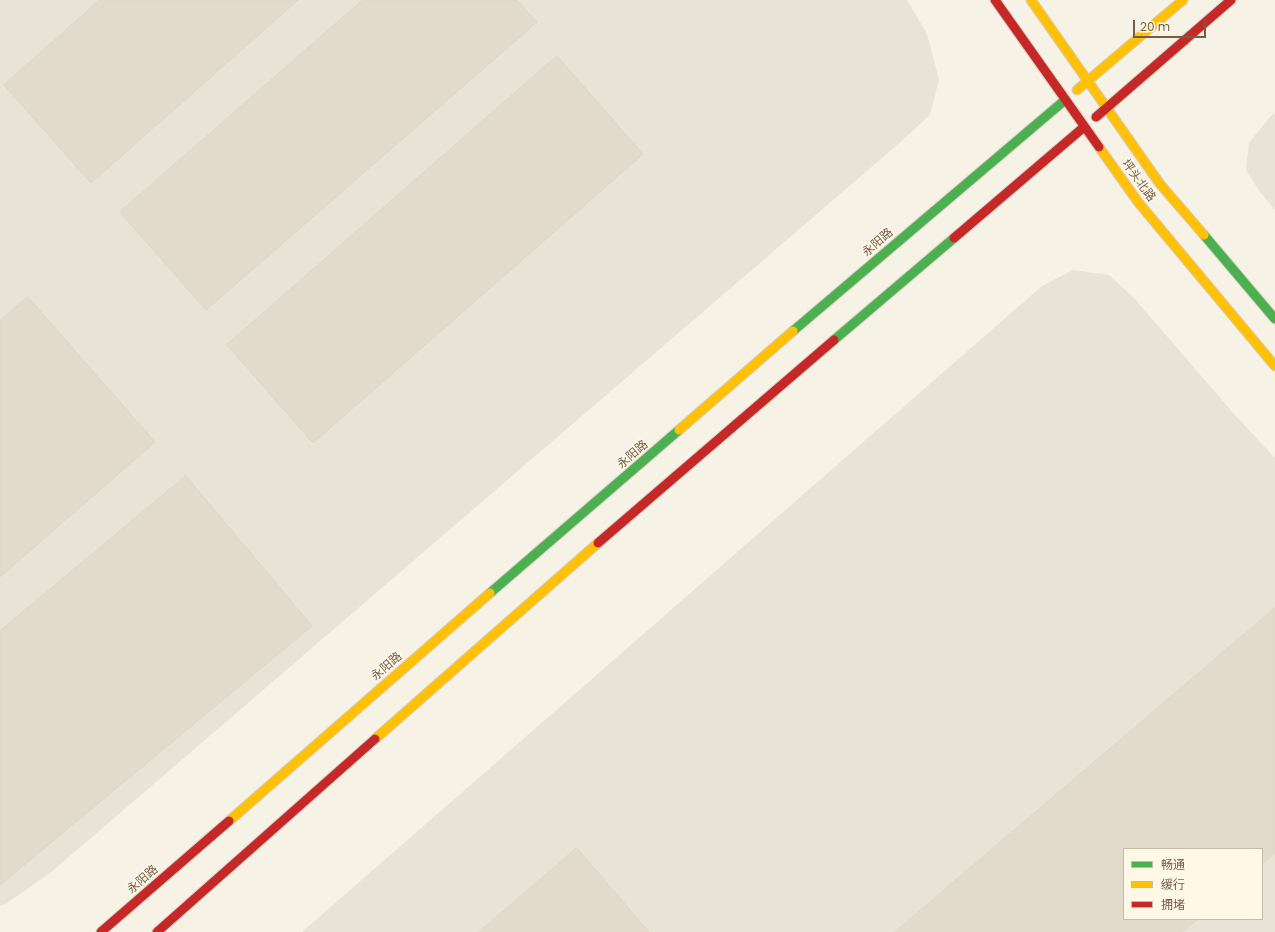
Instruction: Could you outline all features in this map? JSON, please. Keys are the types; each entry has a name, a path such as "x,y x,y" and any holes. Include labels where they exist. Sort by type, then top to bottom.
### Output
{"main road":[{"name":"坪头北路","path":"995,0 1138,202 1275,366"},
{"name":"坪头北路","path":"1031,0 1160,184 1275,320"},
{"name":"永阳路","path":"101,932 944,202 1183,0"},
{"path":"157,932 642,504 1231,0"}],"shaded area":[{"path":"0,0 907,0 927,34 939,79 930,115 896,146 49,874 7,903 0,906"},
{"path":"1275,113 1275,210 1260,192 1246,170 1249,143"},
{"path":"1073,270 1109,275 1134,298 1234,414 1275,458 1275,932 302,932 1042,286"}],"building":[{"path":"100,0 298,0 91,183 4,85"},
{"path":"363,0 517,0 537,22 206,310 120,212"},
{"path":"557,56 643,154 313,443 227,345"},
{"path":"28,297 155,442 0,577 0,321"},
{"path":"186,476 312,626 0,885 0,631"},
{"path":"1275,608 1275,853 1263,863 1263,848 1123,848 1123,920 1197,920 1182,932 895,932"},
{"path":"577,848 649,932 479,932"}],"traffic: fast":[{"path":"793,331 1065,100"},
{"path":"1204,235 1275,319"},
{"path":"834,340 954,238"},
{"path":"490,593 679,430"}],"traffic: slow":[{"path":"1031,0 1160,184 1204,235"},
{"path":"1077,90 1183,0"},
{"path":"1099,147 1138,202 1275,366"},
{"path":"679,430 793,331"},
{"path":"375,739 598,543"},
{"path":"229,821 490,593"}],"traffic: jam":[{"path":"995,0 1099,147"},
{"path":"1096,117 1231,0"},
{"path":"954,238 1084,127"},
{"path":"598,543 834,340"},
{"path":"157,932 375,739"},
{"path":"101,932 229,821"}]}
